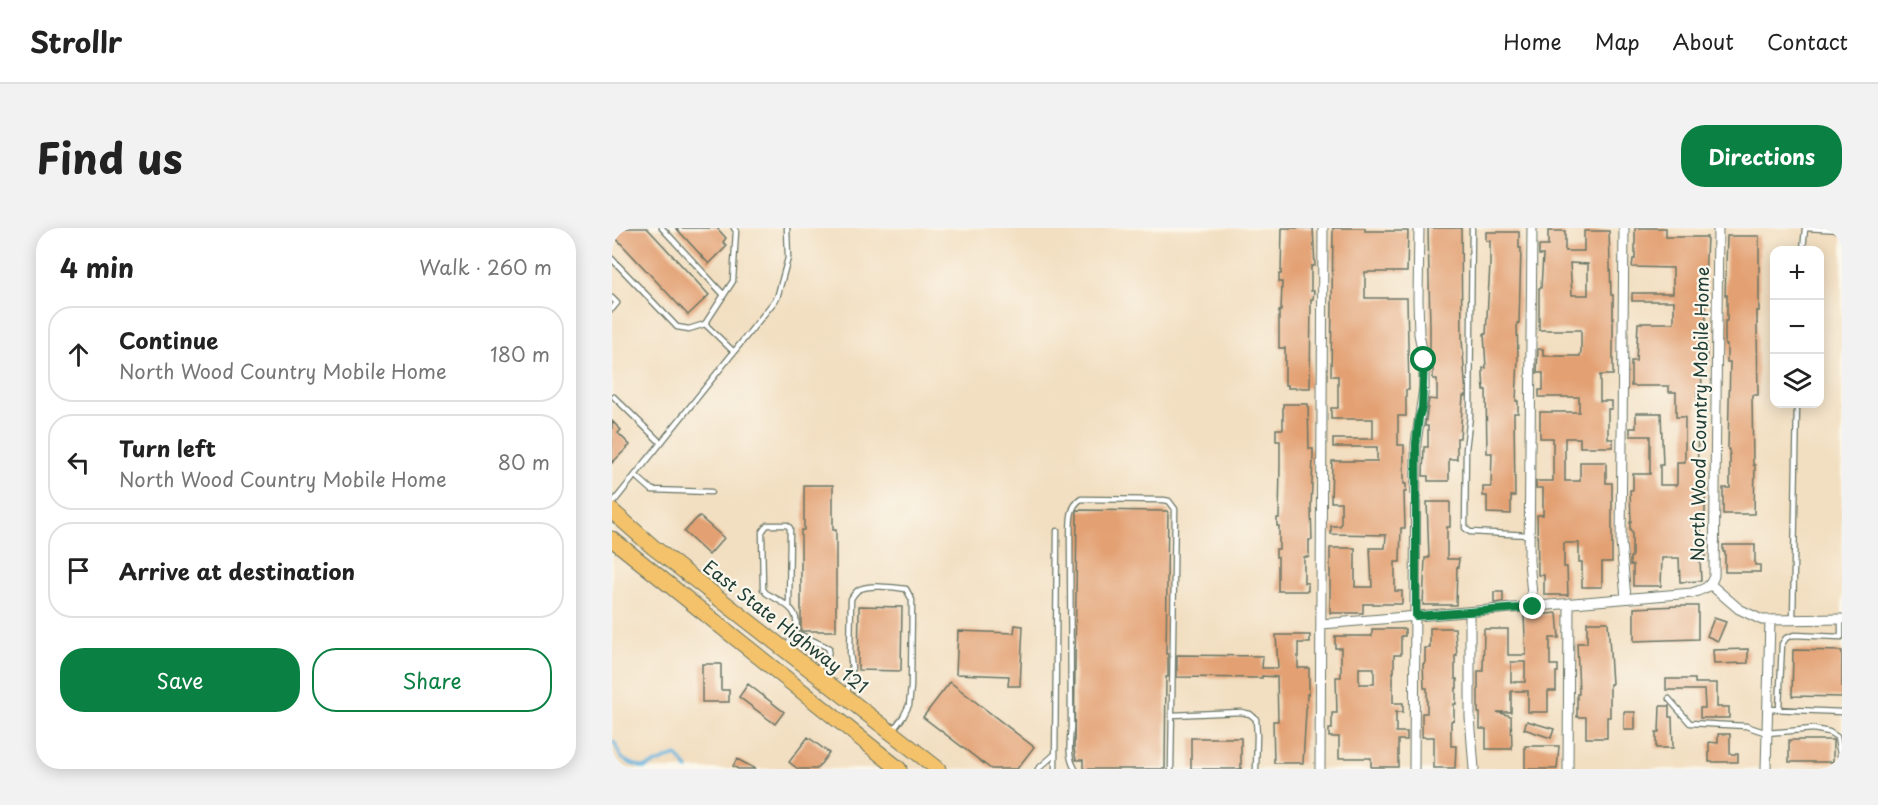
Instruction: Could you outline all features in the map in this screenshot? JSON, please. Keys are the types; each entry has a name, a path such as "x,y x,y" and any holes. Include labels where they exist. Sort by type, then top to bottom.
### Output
{"main road":[{"name":"East State Highway 121","path":"612,510 653,547 938,769"},
{"path":"612,540 899,769"}],"street":[{"path":"1320,769 1323,228"},
{"path":"1414,769 1416,443 1424,388 1424,360 1419,334 1419,228"},
{"path":"1532,228 1529,561 1533,607"},
{"path":"1624,228 1621,543 1626,598"},
{"name":"North Wood Country Mobile Home","path":"1322,624 1692,592 1706,589 1711,585 1714,576 1718,228"},
{"path":"1711,585 1739,609 1762,620 1842,619"},
{"path":"1568,769 1569,603"},
{"path":"1470,612 1470,717 1474,769"},
{"path":"1766,769 1770,620"}],"lane":[{"path":"662,228 724,295"},
{"path":"612,259 677,327 689,329 705,324 733,281 736,231 734,228"},
{"path":"612,504 777,298 788,258 787,228"},
{"path":"1472,228 1470,416 1466,449 1465,528 1470,532 1529,535"},
{"path":"1803,246 1805,229 1842,230"},
{"path":"612,298 617,303 612,309"},
{"path":"705,324 734,352"},
{"path":"614,397 662,443"},
{"path":"1797,408 1796,620 1798,635"},
{"path":"635,475 652,490 711,492"},
{"path":"1076,769 1070,761 1069,750 1071,727 1070,537 1071,512 1074,504 1081,499 1164,500 1169,501 1175,509 1171,769"},
{"path":"784,649 795,635 797,627 795,615 789,607 763,589 762,532 767,525 787,525 790,528 789,607"},
{"path":"1055,769 1057,531"},
{"path":"845,696 851,680 852,668 851,599 864,587 906,589 912,600 911,687 909,705 891,732"},
{"path":"1779,709 1782,644 1786,638 1794,635 1840,637 1842,619"},
{"path":"795,635 801,635 829,648 828,655 815,673"},
{"path":"1669,699 1690,723 1746,726 1767,733 1813,729 1829,732 1837,737 1841,760 1840,769"},
{"path":"1768,709 1842,712"},
{"path":"1172,715 1241,712 1250,714 1256,719 1256,769"},
{"path":"1038,769 1055,754"}],"building":[{"path":"612,228 647,228 709,295 688,315 612,234"},
{"path":"676,228 717,228 726,238 723,242 727,246 709,264"},
{"path":"1282,228 1313,228 1315,266 1311,266 1311,291 1314,291 1313,299 1311,299 1310,388 1288,388 1288,385 1285,385 1285,348 1279,348 1282,282 1279,282 1279,274 1281,274"},
{"path":"1333,228 1408,231 1407,272 1365,272 1365,298 1407,298 1409,390 1406,390 1406,416 1398,416 1398,445 1404,445 1406,492 1404,492 1405,528 1401,528 1400,562 1395,562 1395,591 1402,591 1402,604 1363,604 1363,613 1330,613 1330,548 1355,548 1355,587 1372,587 1370,548 1385,548 1386,535 1331,534 1331,526 1340,526 1341,523 1341,502 1331,502 1332,461 1377,461 1377,447 1333,447 1333,439 1373,439 1373,419 1331,419 1331,408 1338,408 1338,376 1331,376"},
{"path":"1428,228 1461,228 1462,339 1466,396 1463,396 1460,438 1457,438 1457,459 1449,459 1449,481 1428,481 1428,476 1423,476 1424,447 1428,447 1428,426 1425,426 1429,399 1437,400 1437,379 1433,379 1433,364 1429,349"},
{"path":"1635,228 1666,228 1666,237 1707,237 1705,278 1707,362 1701,362 1702,392 1697,392 1698,485 1705,485 1705,526 1701,526 1701,551 1705,551 1705,558 1700,558 1701,581 1680,582 1679,558 1662,558 1661,586 1633,586 1633,565 1630,565 1632,531 1630,531 1630,490 1633,490 1633,474 1650,474 1650,436 1630,436 1630,428 1636,428 1636,413 1661,413 1663,465 1660,465 1660,485 1677,485 1677,462 1685,462 1685,417 1676,417 1676,392 1669,392 1669,386 1631,386 1631,361 1636,361 1638,323 1674,322 1674,301 1632,301 1632,293 1673,293 1673,268 1632,267 1633,259 1635,259"},
{"path":"1548,231 1565,231 1565,251 1584,251 1584,231 1609,231 1611,295 1613,295 1613,375 1600,375 1600,401 1612,401 1612,409 1608,409 1608,439 1613,439 1613,447 1580,447 1580,438 1565,438 1565,481 1580,481 1580,462 1606,462 1606,483 1612,483 1612,562 1602,562 1602,587 1582,587 1579,543 1564,543 1564,567 1567,567 1568,595 1544,595 1544,575 1538,575 1537,515 1543,515 1543,488 1536,488 1536,481 1553,481 1553,438 1540,438 1540,412 1579,412 1579,397 1539,397 1539,390 1543,390 1543,373 1537,373 1538,349 1543,349 1543,356 1580,356 1581,351 1581,330 1539,330 1539,288 1541,288 1543,255 1539,255 1539,246 1548,246","holes":["1570,263 1588,264 1588,295 1572,295"]},
{"path":"1486,232 1519,232 1519,248 1521,248 1519,323 1517,323 1516,401 1518,401 1518,413 1514,413 1515,496 1511,496 1511,514 1487,513 1487,496 1483,496 1483,487 1491,487 1492,453 1487,453 1486,390 1484,390 1483,376 1483,368 1486,368 1484,334 1486,334 1490,264 1490,241 1486,241"},
{"path":"1727,236 1759,236 1758,395 1752,395 1753,465 1755,465 1754,514 1723,514 1723,488 1730,488 1728,447 1730,362 1727,362 1727,345 1725,345"},
{"path":"1283,404 1308,404 1309,449 1313,449 1313,457 1312,540 1309,540 1309,557 1304,557 1304,583 1308,583 1308,591 1278,591 1276,549 1279,549 1277,518 1279,518 1280,441 1276,441 1276,429 1283,429"},
{"path":"612,421 621,430 618,433 630,445 612,463"},
{"path":"804,485 833,485 833,530 836,530 836,631 801,631 801,530 804,530"},
{"path":"1427,502 1450,502 1447,559 1459,559 1456,605 1423,605 1425,558 1429,558"},
{"path":"1077,510 1168,511 1166,654 1168,654 1168,677 1166,677 1165,769 1083,769 1083,760 1076,760 1074,749"},
{"path":"699,516 724,538 709,555 684,532"},
{"path":"1723,545 1755,545 1755,565 1760,565 1760,572 1725,572"},
{"path":"1494,592 1503,592 1503,602 1494,603"},
{"path":"859,606 902,607 901,671 858,670"},
{"path":"1698,606 1698,639 1634,641 1634,608"},
{"path":"1557,613 1559,638 1550,638 1550,665 1558,665 1556,691 1548,691 1548,712 1528,712 1528,691 1511,691 1511,712 1497,712 1511,716 1512,749 1486,749 1486,729 1480,729 1480,713 1478,713 1478,671 1483,671 1484,629 1508,629 1508,655 1526,655 1524,616","holes":["1511,662 1525,662 1525,682 1511,682"]},
{"path":"1714,618 1726,622 1718,641 1707,636"},
{"path":"1587,622 1608,622 1612,684 1610,684 1610,717 1607,717 1607,738 1586,738 1586,717 1577,717 1577,694 1579,694 1577,643 1587,643"},
{"path":"1015,625 1023,626 1020,686 1008,686 1009,676 956,674 958,631 1014,633"},
{"path":"1430,628 1455,628 1457,688 1454,720 1451,721 1451,746 1456,746 1455,768 1434,768 1434,737 1422,737 1422,713 1427,713 1427,688 1424,688 1423,664 1425,664 1425,648 1430,648"},
{"path":"1372,629 1405,629 1405,636 1401,636 1401,655 1394,655 1393,672 1393,703 1403,703 1403,712 1396,712 1396,732 1407,732 1407,740 1398,740 1398,767 1371,767 1371,758 1339,758 1339,737 1329,737 1329,729 1332,729 1332,713 1337,713 1336,677 1341,677 1341,648 1335,648 1335,636 1372,636","holes":["1359,668 1374,668 1374,684 1359,684"]},
{"path":"1276,635 1310,635 1310,643 1298,643 1298,668 1309,668 1303,763 1274,763 1273,721 1278,721 1277,677 1177,677 1177,655 1263,656 1262,668 1278,668"},
{"path":"1748,649 1748,663 1714,664 1713,650"},
{"path":"1793,650 1842,651 1842,697 1792,696"},
{"path":"702,664 721,664 721,690 729,690 729,702 702,702"},
{"path":"1666,679 1695,679 1695,683 1717,683 1717,707 1729,707 1729,718 1700,718 1700,708 1705,708 1704,690 1666,690"},
{"path":"950,682 1034,747 1017,769 991,769 923,717"},
{"path":"748,684 784,712 775,724 739,697"},
{"path":"1660,706 1669,706 1669,717 1672,717 1673,748 1656,748"},
{"path":"1624,712 1635,712 1635,730 1624,730"},
{"path":"1527,721 1554,729 1551,738 1524,729"},
{"path":"1718,734 1730,734 1730,754 1738,754 1738,762 1709,762 1709,742 1718,743"},
{"path":"808,737 829,753 817,769 798,769 789,762"},
{"path":"1191,738 1241,738 1241,769 1191,769"},
{"path":"1789,740 1833,740 1833,762 1789,762"},
{"path":"1525,746 1559,746 1557,769 1525,769"},
{"path":"737,759 756,769 738,769 733,766"}],"waterway":[{"path":"612,742 615,743 622,758 632,764 644,768 676,755 688,769"}],"route":[{"path":"1424,360 1424,388 1416,443 1416,616 1533,607"}]}
